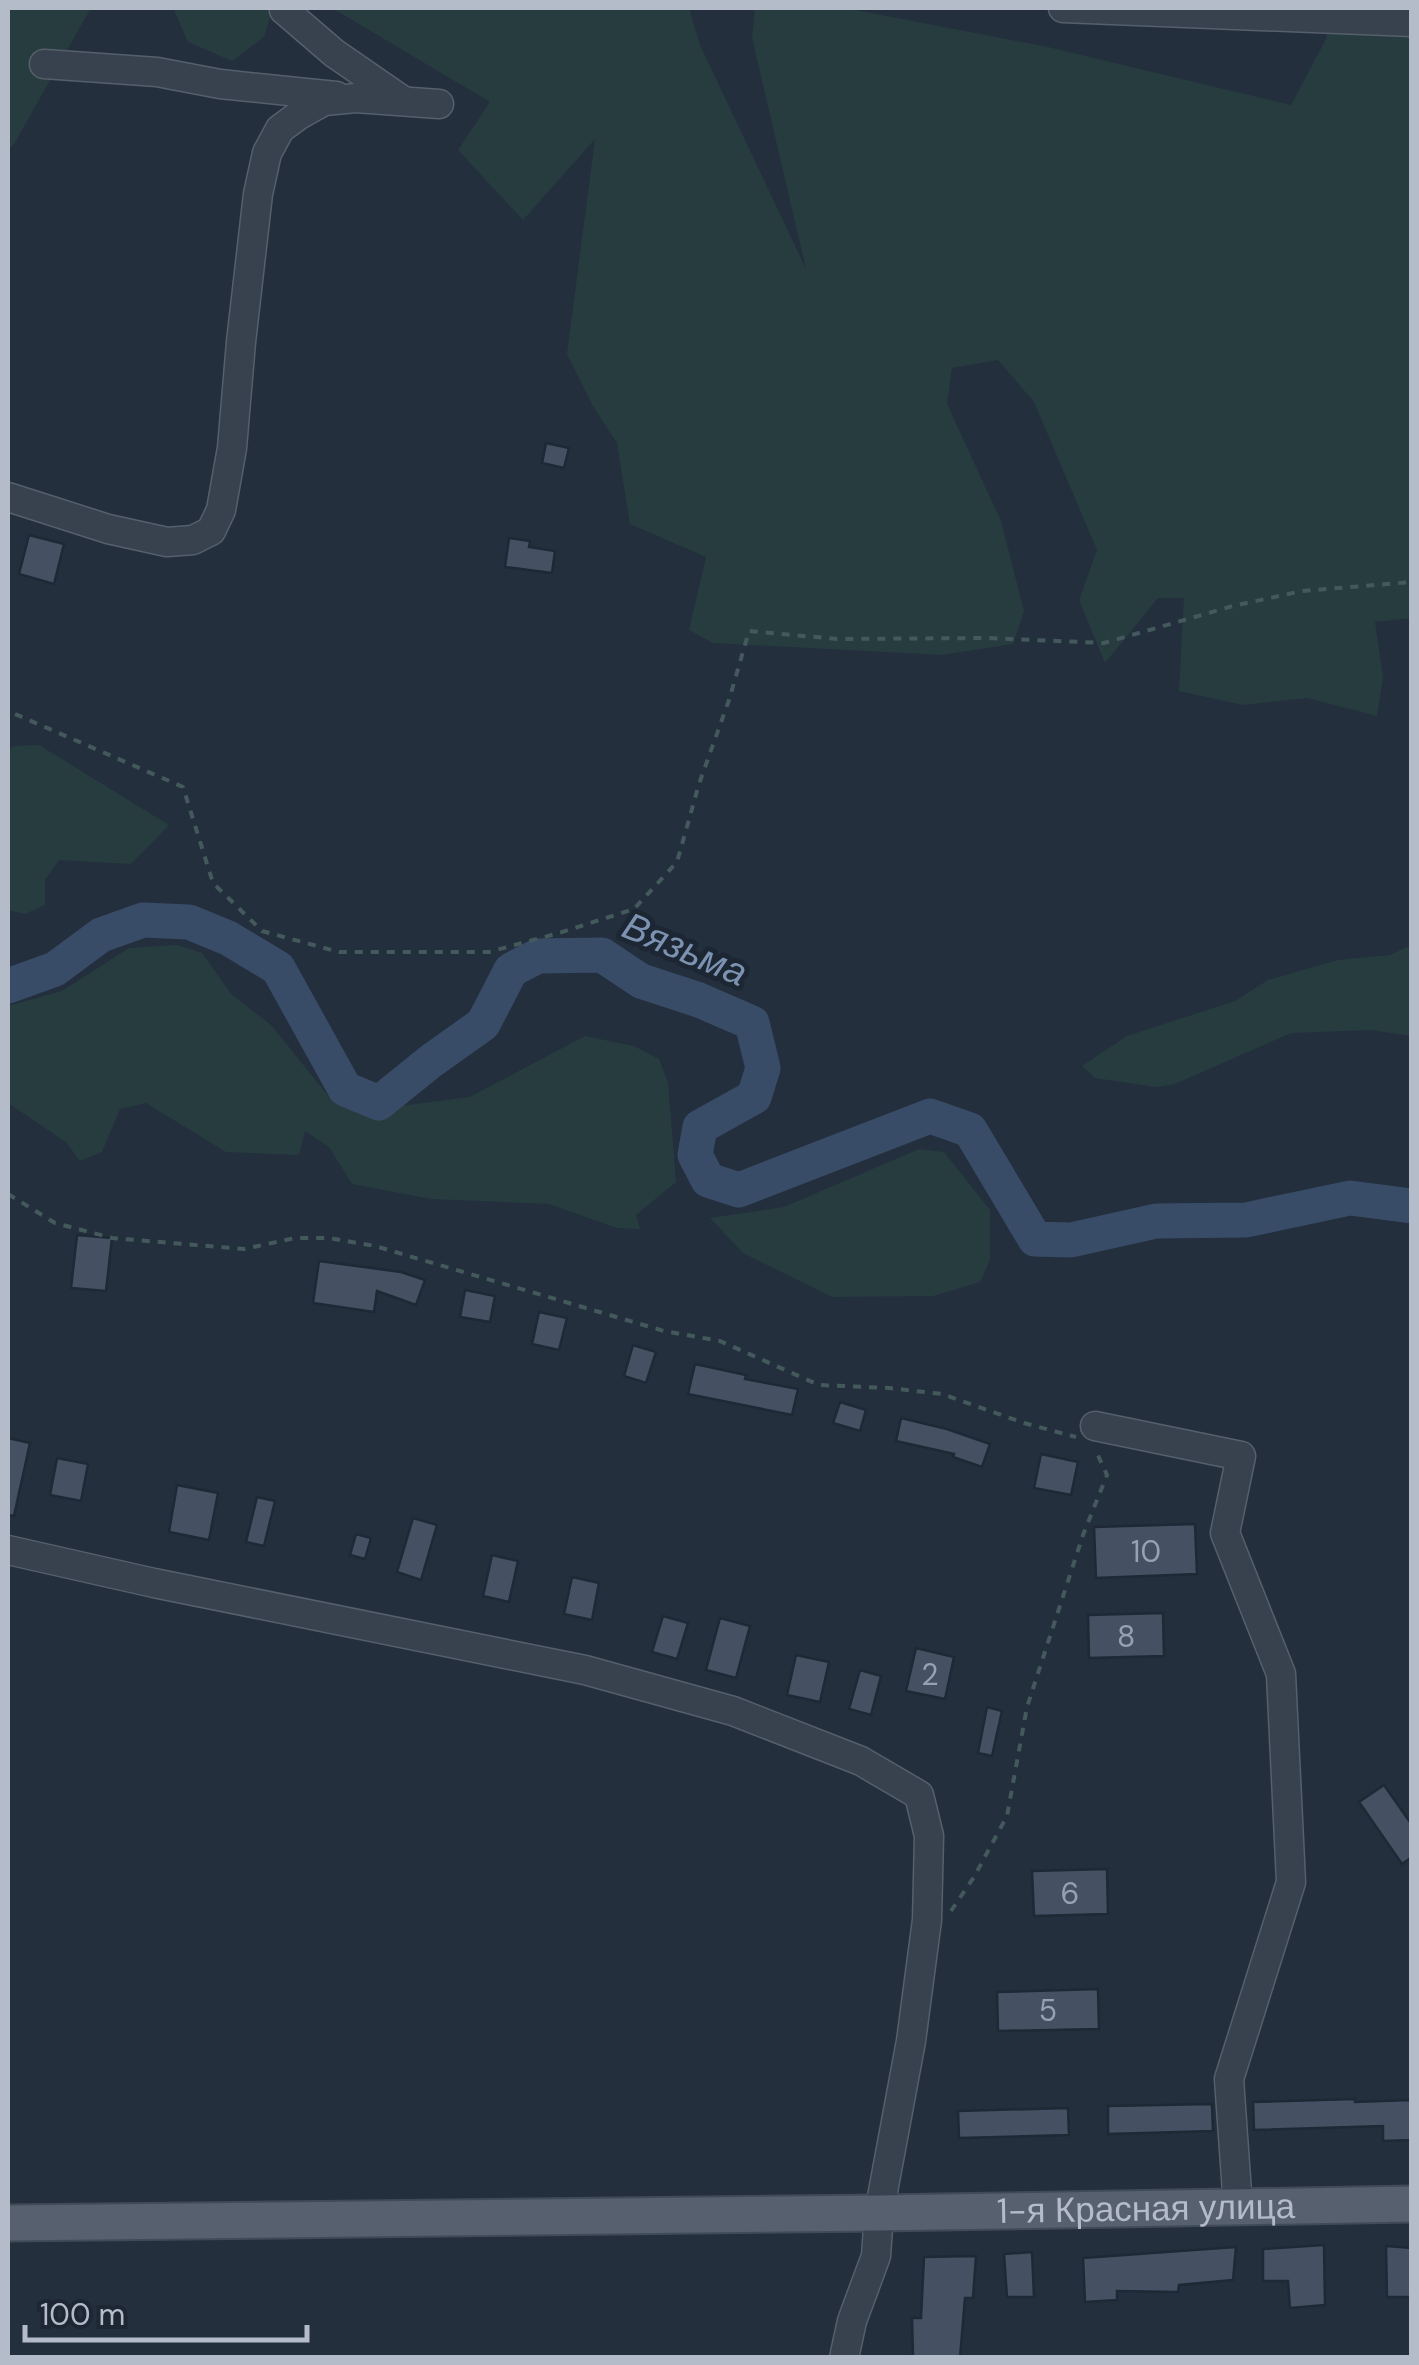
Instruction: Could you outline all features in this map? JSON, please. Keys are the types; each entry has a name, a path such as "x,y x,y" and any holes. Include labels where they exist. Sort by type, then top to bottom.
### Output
{"main road":[{"name":"1-я Красная улица","path":"8,2223 1412,2204"}],"street":[{"path":"1063,8 1412,22"},
{"path":"284,10 334,53 404,101"},
{"path":"44,64 157,72 220,84 439,104"},
{"path":"8,497 108,529 167,542 193,540 210,530 221,510 232,448 254,231 267,152 280,130 299,115 324,101 356,98"},
{"path":"1088,1435 1241,1456 1226,1532 1281,1674 1291,1882 1229,2080 1238,2206"},
{"path":"8,1550 586,1670 732,1712 862,1761 919,1794 930,1836 927,1920 911,2041 879,2213 876,2256 852,2321 844,2358"}],"path":[{"path":"14,714 183,787 213,882 262,931 339,952 488,952 634,910 676,862 749,632 837,639 987,638 1104,644 1233,606 1302,591 1412,582"},
{"path":"8,1194 55,1223 112,1238 244,1248 294,1238 329,1238 375,1246 664,1331 720,1341 820,1385 942,1394 1024,1422 1088,1435 1107,1476 1083,1535 1027,1708 1007,1816 974,1877 922,1954"}],"green space":[{"path":"8,8 91,8 8,150"},
{"path":"173,8 273,8 264,37 232,61 188,42"},
{"path":"332,8 689,8 700,45 806,269 752,38 755,8 845,8 1048,47 1291,105 1326,39 1329,8 1411,8 1412,618 1375,622 1383,678 1377,716 1307,698 1243,705 1179,691 1184,598 1158,598 1105,663 1079,600 1097,550 1034,402 998,360 952,368 947,404 1001,521 1024,611 1013,644 942,655 713,643 689,630 706,557 630,524 617,443 567,354 595,139 523,220 458,150 490,102"},
{"path":"39,745 169,825 131,864 59,860 45,880 45,905 25,914 8,910 8,751 14,746"},
{"path":"177,945 202,953 231,994 271,1025 335,1104 385,1108 470,1097 585,1036 634,1046 659,1059 668,1082 676,1182 636,1215 640,1229 617,1228 549,1204 431,1199 352,1184 329,1147 305,1131 299,1155 226,1152 146,1103 120,1109 102,1152 80,1161 66,1142 8,1103 8,1006 62,991 129,948"},
{"path":"1411,945 1411,1036 1371,1030 1291,1033 1175,1084 1156,1087 1095,1078 1082,1066 1127,1036 1235,1001 1268,980 1338,960 1390,955"},
{"path":"919,1149 944,1152 990,1210 990,1260 980,1282 933,1296 832,1297 743,1253 710,1218 784,1207"}],"building":[{"path":"546,443 569,448 564,468 542,463"},
{"path":"29,535 64,544 54,584 19,574"},
{"path":"509,538 530,541 529,547 555,551 552,573 505,567"},
{"path":"77,1235 112,1238 106,1291 71,1288"},
{"path":"319,1261 401,1272 425,1280 416,1305 377,1291 374,1312 313,1303"},
{"path":"465,1290 495,1296 490,1322 460,1317"},
{"path":"539,1312 567,1318 559,1350 532,1344"},
{"path":"633,1345 656,1352 646,1383 624,1376"},
{"path":"695,1364 798,1389 792,1415 688,1394"},
{"path":"840,1402 866,1410 860,1431 833,1423"},
{"path":"901,1418 990,1444 982,1467 953,1457 954,1454 896,1441"},
{"path":"8,1438 30,1443 14,1516 8,1515"},
{"path":"1041,1454 1078,1462 1071,1495 1034,1488"},
{"path":"57,1458 88,1464 81,1501 50,1495"},
{"path":"177,1485 218,1493 209,1540 169,1532"},
{"path":"257,1497 275,1501 264,1546 246,1542"},
{"path":"413,1518 437,1525 421,1580 397,1572"},
{"path":"1195,1524 1197,1574 1096,1578 1094,1527"},
{"path":"356,1534 371,1538 365,1559 350,1555"},
{"path":"492,1555 518,1561 509,1602 483,1596"},
{"path":"572,1577 599,1583 592,1620 564,1614"},
{"path":"1163,1613 1164,1656 1089,1658 1088,1615"},
{"path":"663,1616 688,1623 677,1659 652,1652"},
{"path":"720,1618 750,1626 736,1678 706,1670"},
{"path":"916,1648 954,1657 945,1699 906,1691"},
{"path":"796,1655 829,1662 820,1702 787,1695"},
{"path":"860,1670 881,1676 871,1715 849,1709"},
{"path":"987,1707 1002,1711 992,1756 978,1753"},
{"path":"1384,1785 1412,1825 1412,1857 1402,1864 1359,1802"},
{"path":"1107,1869 1108,1914 1034,1916 1032,1871"},
{"path":"1098,1989 1099,2029 998,2031 997,1992"},
{"path":"1412,2100 1412,2140 1383,2141 1383,2126 1254,2130 1253,2102"},
{"path":"1212,2104 1213,2131 1108,2134 1108,2106"},
{"path":"1068,2108 1069,2135 959,2138 958,2111"},
{"path":"1324,2245 1325,2305 1290,2308 1288,2281 1263,2281 1263,2249"},
{"path":"1386,2246 1412,2248 1412,2297 1387,2297"},
{"path":"1236,2247 1233,2280 1179,2285 1178,2292 1117,2291 1117,2300 1085,2302 1083,2258"},
{"path":"1032,2252 1034,2297 1007,2297 1004,2254"},
{"path":"976,2256 973,2298 965,2298 960,2358 913,2358 912,2318 921,2318 924,2257"}],"waterway":[{"name":"Вязьма","path":"8,986 55,969 101,935 143,920 189,922 228,938 278,968 345,1089 379,1103 483,1024 511,970 538,956 602,955 641,981 752,1023 763,1068 754,1097 700,1127 695,1155 708,1180 739,1190 930,1116 970,1130 1035,1239 1071,1240 1156,1221 1246,1220 1350,1198 1412,1206"}]}
